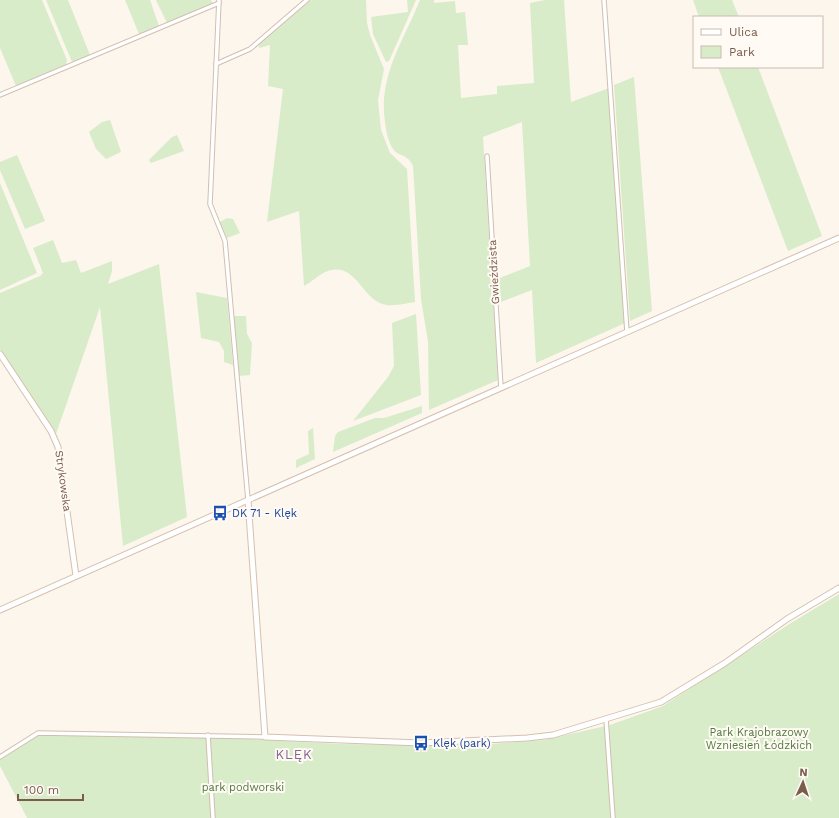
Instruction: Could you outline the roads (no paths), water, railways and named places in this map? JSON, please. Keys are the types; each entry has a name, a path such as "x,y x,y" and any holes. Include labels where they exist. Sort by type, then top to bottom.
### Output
{"street":[{"path":"216,64 250,49 307,0"},
{"path":"604,0 627,332"},
{"path":"0,95 219,2 210,204 225,241 248,500 265,737"},
{"name":"Gwieździsta","path":"486,156 500,388"},
{"path":"0,610 839,238"},
{"name":"Strykowska","path":"0,354 2,363 51,431 58,446 76,576"},
{"path":"0,757 38,733 208,735 405,743 544,737 654,704 668,698 725,664 787,619 839,588"},
{"path":"606,719 613,818"},
{"path":"208,735 213,818"}],"place":[{"name":"DK 71 - Klęk","path":"220,513"},
{"name":"Klęk (park)","path":"421,743"}],"district":[{"name":"KLĘK","path":"294,754"}],"park label":[{"name":"Park Krajobrazowy Wzniesień Łódzkich","path":"759,738"},
{"name":"park podworski","path":"243,787"}]}
